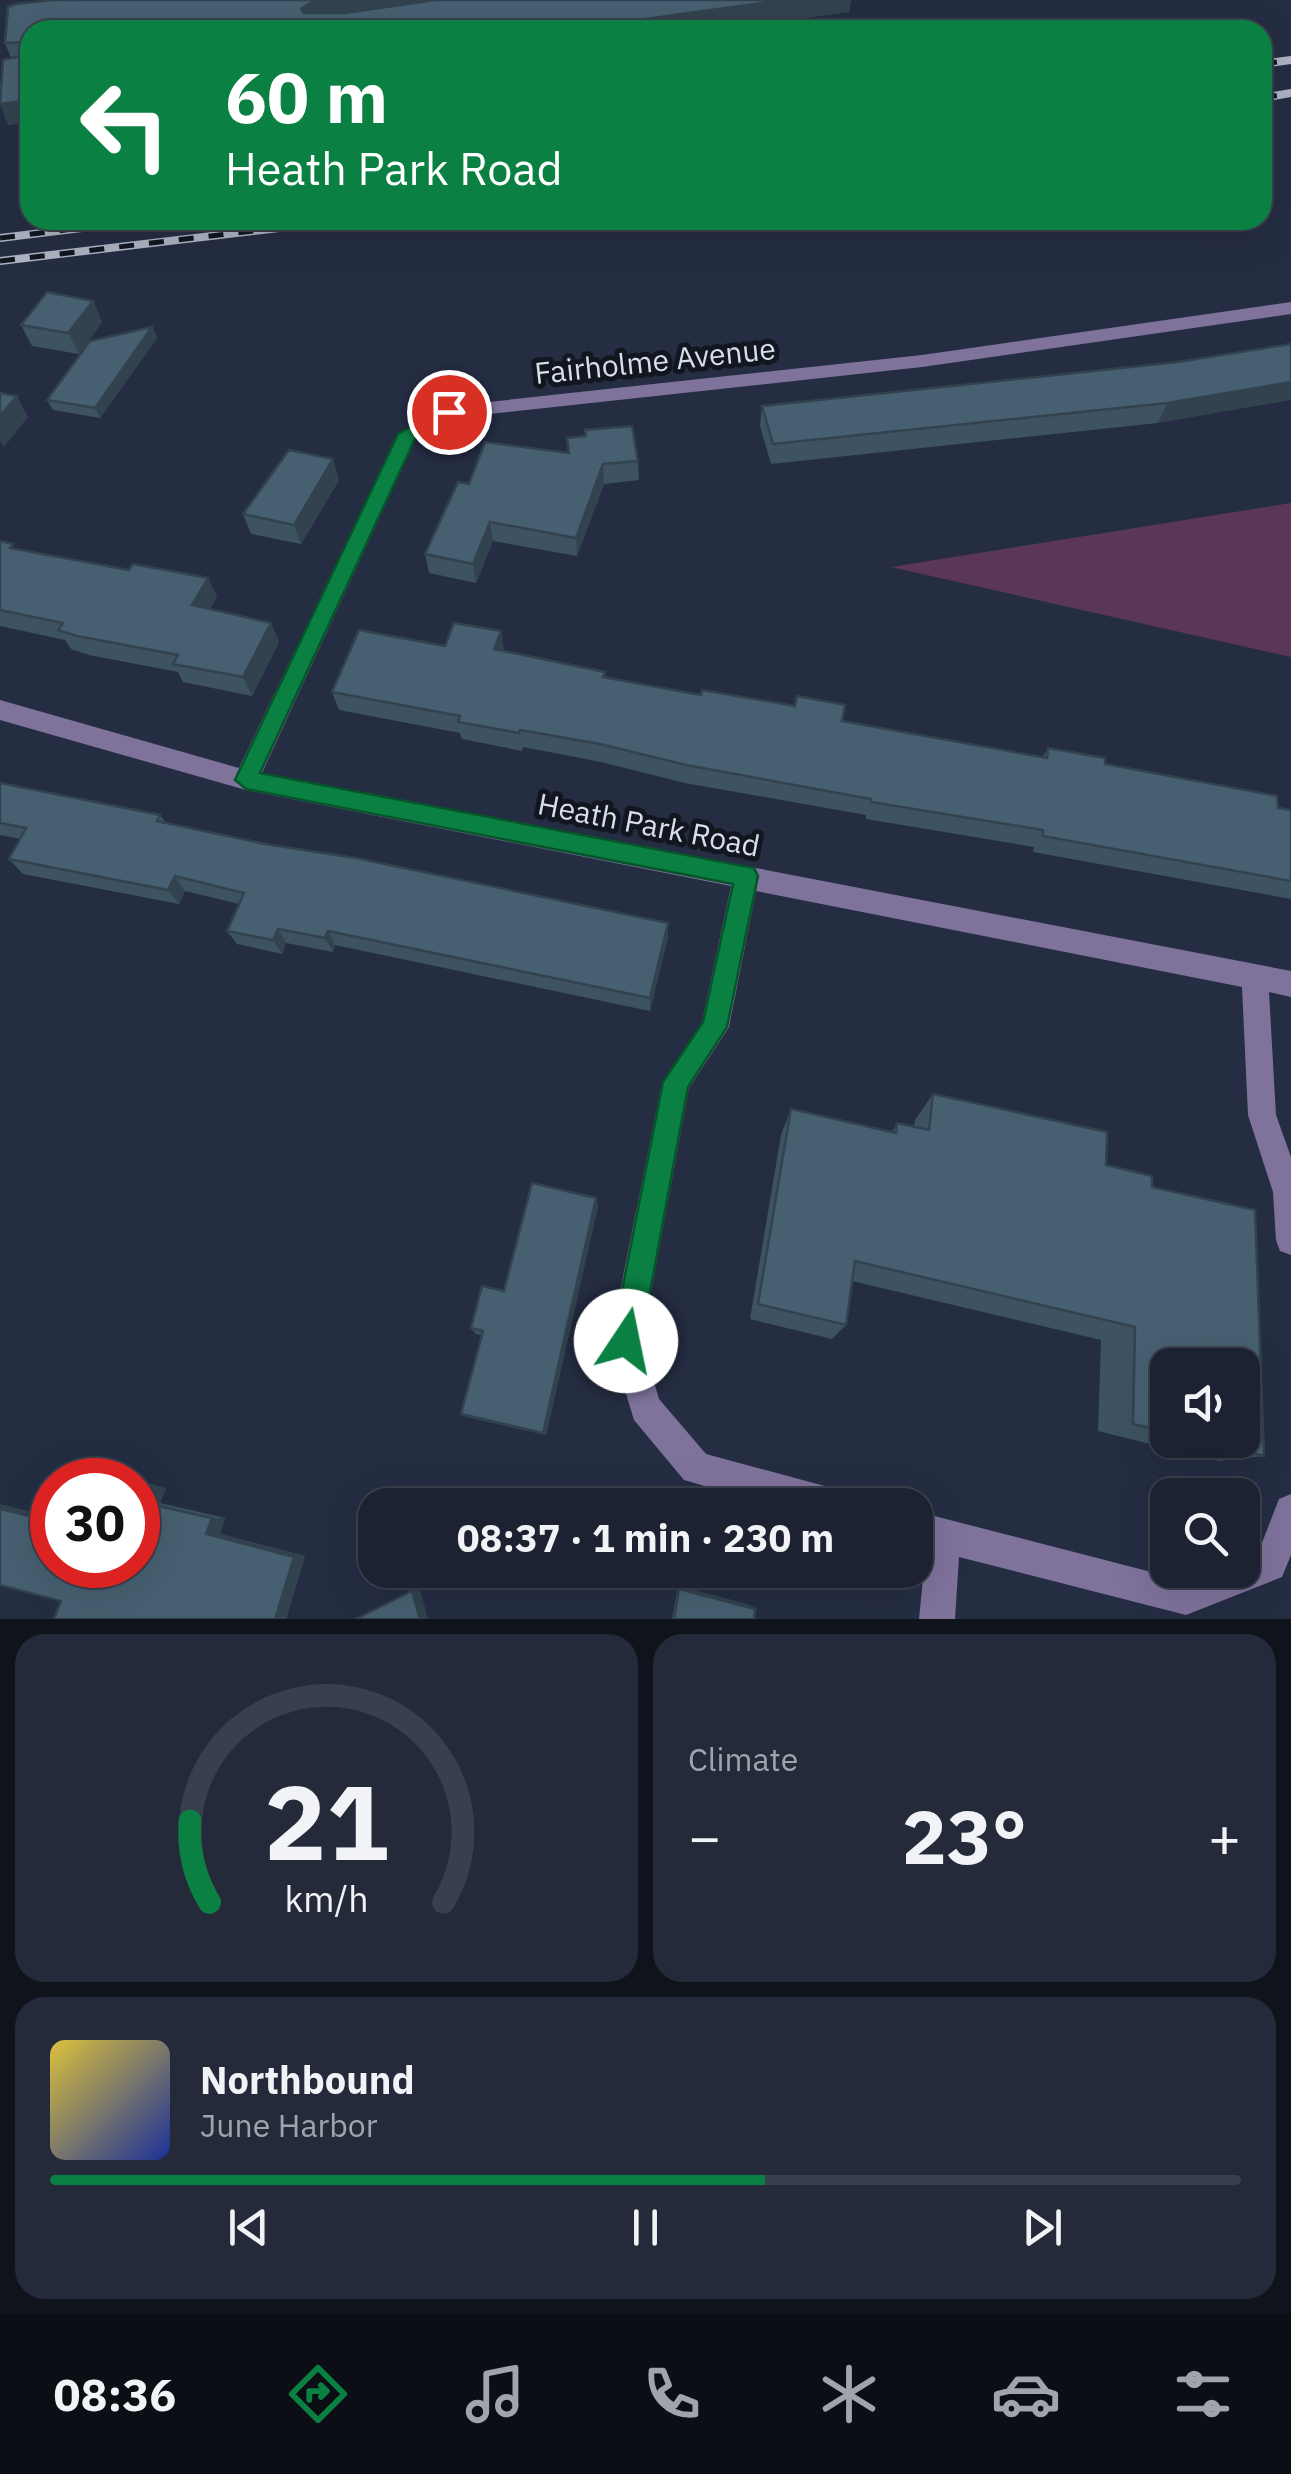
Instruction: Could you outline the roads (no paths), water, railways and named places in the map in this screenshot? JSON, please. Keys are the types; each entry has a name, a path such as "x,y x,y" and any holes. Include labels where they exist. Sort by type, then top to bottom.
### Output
{"street":[{"name":"Fairholme Avenue","path":"246,780 408,434 449,412 922,361 1291,308"},
{"name":"Heath Park Road","path":"0,710 246,780 1291,984"},
{"path":"746,876 715,1027 676,1082 626,1341 646,1408 696,1468 770,1488"},
{"path":"1255,976 1262,1114 1288,1192 1291,1240"},
{"path":"933,1533 1186,1598 1270,1565 1291,1511"},
{"path":"933,1569 937,1619"}],"railway":[{"path":"1272,63 1291,60"},
{"path":"1272,96 1291,93"},
{"path":"0,238 65,230"},
{"path":"0,261 262,230"}]}
